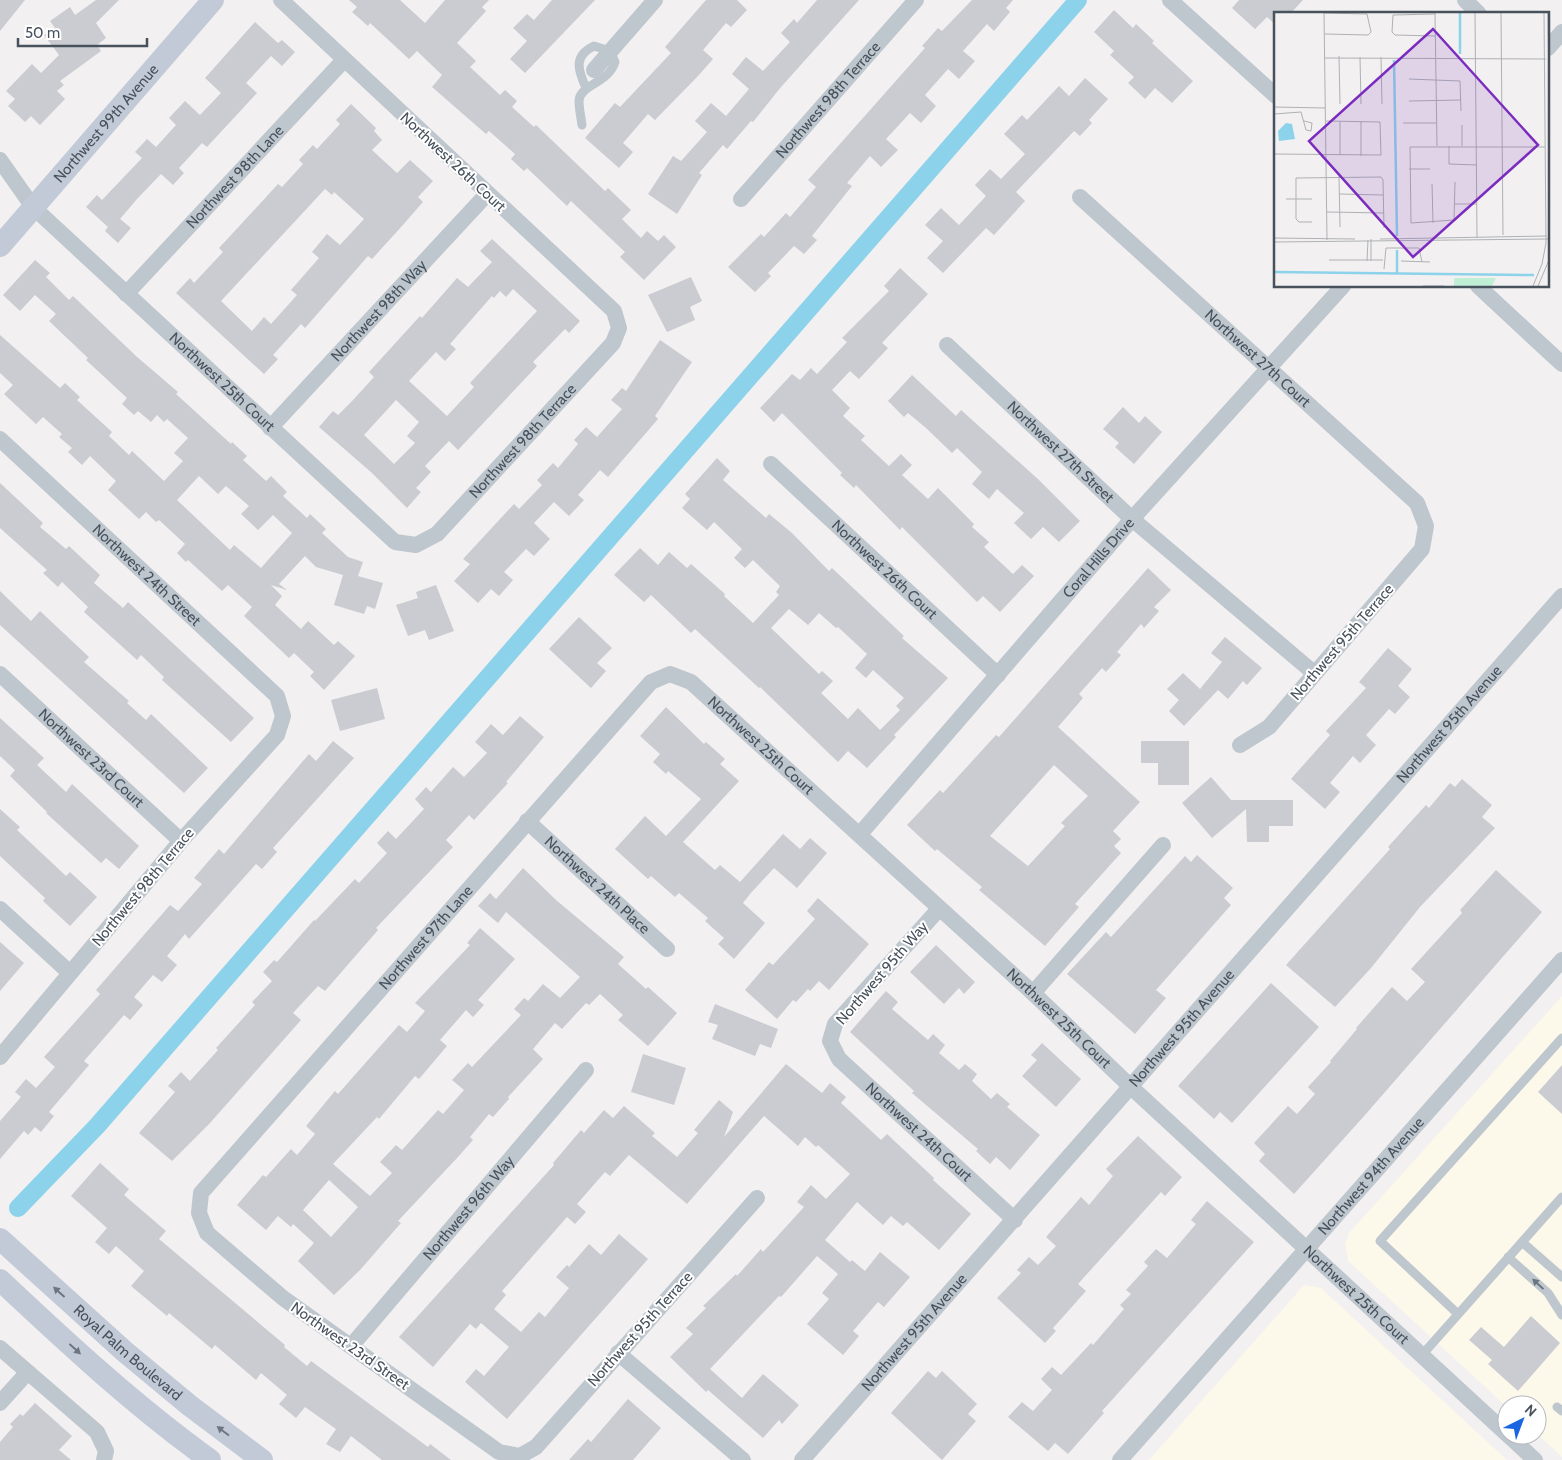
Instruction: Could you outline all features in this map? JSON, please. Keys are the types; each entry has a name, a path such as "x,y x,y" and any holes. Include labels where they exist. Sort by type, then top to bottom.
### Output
{"main road":[{"name":"Northwest 99th Avenue","path":"0,246 213,0"},
{"name":"Royal Palm Boulevard","path":"0,1239 167,1387 262,1460"},
{"name":"Royal Palm Boulevard","path":"0,1280 104,1376 210,1460"}],"street":[{"name":"Northwest 26th Court","path":"281,0 486,194 614,311 620,328"},
{"path":"594,70 655,0"},
{"name":"Northwest 98th Terrace","path":"741,200 916,0"},
{"path":"1170,0 1274,94"},
{"path":"1465,0 1478,12"},
{"path":"1550,46 1562,32"},
{"name":"Northwest 98th Lane","path":"126,294 344,60"},
{"name":"Northwest 25th Court","path":"0,160 33,207 270,428 395,542 416,545"},
{"name":"Northwest 98th Way","path":"270,428 486,194"},
{"name":"Northwest 27th Court","path":"1080,197 1418,503 1426,526"},
{"name":"Coral Hills Drive","path":"860,834 1132,519 1341,288"},
{"path":"1480,288 1562,364"},
{"name":"Northwest 98th Terrace","path":"416,545 437,534 613,343 620,328"},
{"name":"Northwest 27th Street","path":"947,345 1132,519 1314,673"},
{"name":"Northwest 24th Street","path":"0,439 277,696 283,716"},
{"name":"Northwest 26th Court","path":"771,464 998,675"},
{"name":"Northwest 95th Terrace","path":"1240,745 1269,727 1422,550 1426,526"},
{"name":"Northwest 95th Avenue","path":"802,1460 1562,596"},
{"name":"Northwest 23rd Court","path":"0,674 181,841"},
{"name":"Northwest 25th Court","path":"670,674 691,682 860,834 1497,1426"},
{"name":"Northwest 97th Lane","path":"198,1213 201,1193 650,682 670,674"},
{"name":"Northwest 98th Terrace","path":"0,1057 181,841 277,734 283,716"},
{"name":"Northwest 24th Place","path":"527,821 667,949"},
{"path":"1033,993 1163,845"},
{"name":"Northwest 95th Way","path":"830,1040 836,1024 939,908"},
{"path":"0,909 70,973"},
{"name":"Northwest 94th Avenue","path":"1120,1460 1308,1250 1562,960"},
{"name":"Northwest 24th Court","path":"830,1040 838,1059 1014,1220"},
{"name":"Northwest 96th Way","path":"352,1345 586,1070"},
{"name":"Northwest 95th Terrace","path":"520,1456 536,1447 757,1198"},
{"name":"Northwest 23rd Street","path":"198,1213 206,1233 283,1298 352,1345 499,1452 520,1456"},
{"path":"0,1348 97,1432 106,1451 104,1460"},
{"path":"618,1353 743,1460"},
{"path":"0,1403 26,1372"},
{"name":"Northwest 25th Court","path":"1518,1445 1535,1460"}],"lane":[{"path":"582,125 579,99 586,88 601,82 612,71 615,62 610,51 594,46 585,51 580,61 579,71 586,88"},
{"path":"1458,1314 1380,1240 1562,1038"},
{"path":"1422,1355 1562,1197"},
{"path":"1522,1242 1562,1277"},
{"path":"1508,1257 1548,1293 1562,1315"}],"shaded area":[{"path":"1562,996 1562,1457 1547,1443 1547,1395 1497,1395 1497,1398 1348,1261 1345,1244 1349,1233"},
{"path":"1304,1285 1321,1288 1507,1460 1149,1460"}],"building":[{"path":"0,0 25,0 0,31"},
{"path":"96,0 119,0 96,23 106,38 97,45 101,51 60,81 64,85 57,91 65,99 40,125 31,116 25,122 8,106 15,99 6,91 32,64 41,73 59,55 44,35 55,28 50,21 70,7 75,15"},
{"path":"349,0 400,0 425,23 445,0 489,0 482,7 486,11 457,43 476,61 470,67 500,95 505,90 517,101 512,107 534,127 536,125 605,191 608,188 631,210 622,219 641,238 647,231 658,241 664,235 676,247 644,280 620,257 625,252 571,201 567,206 527,168 524,171 511,159 515,154 489,131 486,134 432,87 442,75 417,51 409,59 370,23 368,26 352,12 357,7"},
{"path":"552,0 595,0 525,73 510,59 527,41 513,28 527,14 534,20"},
{"path":"706,0 737,0 747,10 731,27 726,23 703,50 713,59 698,76 655,120 648,114 623,143 633,152 619,168 585,138 615,103 620,107 671,53 665,47"},
{"path":"817,0 859,0 781,87 753,122 751,121 727,149 723,145 699,173 702,175 677,214 648,194 673,156 681,161 707,132 695,121 711,103 726,116 749,89 732,74 746,57 763,71 790,42 781,33 794,19 797,23"},
{"path":"972,0 1013,0 1006,8 1010,12 994,31 987,24 963,51 975,61 959,79 948,69 925,95 936,106 921,123 910,113 886,139 898,150 881,167 870,156 847,183 852,186 812,236 817,240 804,254 794,246 768,273 771,276 755,292 728,267 761,234 764,237 786,213 790,217 816,187 808,180 925,48 922,46 938,28 942,31"},
{"path":"1239,0 1303,0 1292,12 1274,12 1274,23 1267,17 1255,29 1232,8"},
{"path":"1114,10 1133,28 1136,24 1154,41 1152,43 1193,81 1172,103 1155,88 1145,99 1128,83 1134,77 1110,55 1114,51 1094,32"},
{"path":"255,22 278,43 282,40 295,52 282,66 271,56 246,83 257,93 207,147 202,143 179,168 184,173 173,185 161,174 137,199 120,219 131,228 118,243 105,231 108,227 86,207 97,195 102,200 142,158 135,152 147,139 156,147 176,125 169,118 185,101 200,115 221,93 205,78"},
{"path":"1085,78 1108,99 1089,120 1092,123 1080,136 1074,131 1016,192 1025,201 994,235 986,228 943,273 927,258 943,241 925,225 941,208 959,225 986,196 975,185 990,169 1001,179 1025,154 1004,134 1022,115 1027,120 1059,86 1069,96"},
{"path":"351,104 376,128 374,131 382,140 372,150 397,173 410,160 433,181 418,197 423,202 402,226 372,259 368,256 305,328 301,324 273,355 278,359 264,374 176,293 190,278 194,283 223,252 219,248 278,184 282,187 303,164 299,160 313,145 317,149 340,124 336,120","holes":["325,189 332,195 334,192 364,219 340,245 327,234 312,252 319,258 291,290 297,295 271,324 264,317 252,331 221,301"]},
{"path":"492,239 580,321 569,333 565,329 533,362 537,366 458,450 449,441 425,466 431,472 416,488 421,492 407,508 372,473 319,427 333,411 338,415 353,400 374,377 369,372 420,316 422,318 457,278 468,287 492,262 480,251","holes":["513,289 537,311 470,383 474,387 447,416 409,381 436,352 445,361 456,349 450,344 492,296 494,298 500,291 506,297","396,400 419,422 407,436 415,443 394,464 364,435"]},
{"path":"35,260 50,273 46,277 69,300 73,296 136,356 178,392 176,394 247,456 243,460 266,481 271,476 287,492 283,496 307,518 310,514 326,529 322,533 348,557 363,562 358,576 383,583 375,609 367,606 364,614 334,605 343,575 316,567 305,556 279,584 287,590 271,585 282,596 275,605 301,629 308,621 334,645 338,641 355,656 324,690 310,676 314,672 294,653 289,658 244,616 252,607 228,585 222,591 188,560 186,562 177,553 185,544 159,520 156,522 146,512 139,519 108,490 116,481 90,456 82,465 68,452 72,448 59,437 62,434 43,417 36,424 4,394 13,385 0,373 0,335 60,388 65,383 80,397 77,400 112,432 109,436 129,455 132,451 164,481 183,461 174,453 188,438 167,419 164,422 157,415 151,422 138,411 134,415 122,404 127,398 86,360 88,358 49,321 56,314 35,295 20,311 3,295","holes":["199,476 218,494 226,486 249,506 241,514 258,530 273,515 292,533 261,568 234,545 230,550 177,500"]},
{"path":"900,268 928,294 882,343 888,348 859,379 850,371 832,390 850,408 843,416 865,436 861,440 889,466 901,454 912,465 902,475 928,499 938,488 974,524 972,527 989,542 984,547 1013,574 1022,565 1034,576 1000,612 983,596 977,602 902,527 900,530 856,485 854,488 840,475 842,473 782,413 774,422 760,408 792,374 800,380 811,368 817,374 847,342 842,338 889,291 884,286"},
{"path":"691,277 702,301 690,307 695,320 667,332 648,295"},
{"path":"660,340 692,362 655,416 658,419 608,477 600,470 578,495 584,500 569,516 554,502 534,523 550,539 534,556 526,549 504,572 513,580 499,596 491,589 478,603 454,581 470,564 463,559 514,504 519,509 542,485 537,480 553,463 558,468 578,444 574,440 586,427 597,437 622,409 611,400 622,388 626,391"},
{"path":"912,375 956,416 961,410 1039,480 1080,521 1059,542 1043,527 1031,539 1014,523 1024,513 997,489 989,499 972,484 982,472 957,448 952,453 908,413 904,417 888,401"},
{"path":"1123,407 1139,423 1145,416 1162,432 1134,464 1115,447 1119,443 1103,429"},
{"path":"717,458 730,471 723,480 766,518 769,514 792,533 829,571 832,568 904,636 902,638 948,678 894,735 896,737 867,768 848,751 838,762 760,687 695,629 691,633 651,595 644,602 614,575 640,548 658,565 669,552 687,568 691,564 725,594 724,596 753,623 779,595 776,592 780,586 753,560 745,568 734,558 742,549 714,522 707,530 682,508 690,499 685,494","holes":["789,609 808,625 819,613 836,628 838,627 867,654 855,668 866,678 873,670 904,698 896,706 900,710 880,730 858,708 848,719 821,693 833,681 822,671 819,674 771,628"]},
{"path":"0,483 43,523 40,527 66,549 69,546 100,575 94,583 123,608 128,602 254,718 231,742 162,680 164,677 141,655 137,660 84,612 88,607 62,582 58,587 43,573 47,570 0,528"},
{"path":"1148,568 1171,590 1154,607 1159,611 1144,628 1141,624 1117,652 1121,655 1106,672 1102,668 1079,694 1083,698 1058,727 1140,802 1113,831 1121,839 1114,846 1121,853 1075,904 1079,907 1045,946 979,890 982,887 937,849 935,851 907,825 940,790 943,793 996,735 999,737","holes":["1054,765 1088,796 1061,823 1065,826 1028,866 990,836"]},
{"path":"436,585 454,631 429,640 425,630 408,636 396,605 418,598 416,592"},
{"path":"0,591 31,621 40,611 89,657 84,662 129,701 127,703 146,720 151,714 208,768 184,793 0,625"},
{"path":"579,617 612,648 597,663 606,671 591,688 549,649"},
{"path":"1225,637 1262,668 1247,685 1243,681 1228,699 1218,690 1184,726 1169,711 1179,700 1167,689 1183,673 1200,689 1222,662 1211,653"},
{"path":"1388,648 1412,669 1398,686 1410,697 1395,714 1389,709 1366,735 1376,745 1360,763 1353,756 1330,783 1340,792 1325,809 1291,779 1330,735 1326,731 1366,688 1359,682"},
{"path":"377,688 385,719 340,731 331,700"},
{"path":"666,707 704,744 706,742 725,759 720,764 739,781 683,842 715,870 720,865 740,882 783,834 800,849 810,838 827,853 797,888 774,868 750,894 743,903 765,923 734,959 718,944 724,938 705,921 708,918 679,893 675,897 651,876 648,879 615,849 645,816 666,836 701,799 668,771 666,774 653,762 660,754 640,736"},
{"path":"520,716 544,737 506,782 508,783 474,820 469,815 446,840 453,847 376,928 378,930 325,991 318,986 293,1013 301,1020 210,1123 172,1161 139,1133 175,1092 168,1086 181,1072 190,1081 218,1050 216,1048 255,1005 252,1002 272,981 263,972 274,960 277,962 314,920 355,879 359,883 387,853 377,843 388,831 396,839 424,809 415,799 426,787 431,792 453,767 464,777 487,753 475,742 491,724 503,735"},
{"path":"0,718 44,758 37,765 66,792 72,784 139,846 119,869 106,858 101,863 46,813 10,776 15,770 0,756"},
{"path":"333,741 354,758 273,848 277,852 262,869 256,864 189,939 185,934 167,956 177,965 162,982 153,975 134,997 143,1005 130,1020 124,1015 84,1061 89,1065 49,1112 54,1116 41,1132 35,1127 28,1135 24,1131 0,1159 0,1121 21,1097 15,1092 26,1079 36,1088 55,1067 44,1057 100,994 96,990 170,905 178,911 202,884 194,878 219,849 224,854 309,754 316,761"},
{"path":"1141,741 1189,741 1189,785 1158,785 1158,763 1141,763"},
{"path":"1211,777 1231,800 1293,800 1293,826 1269,826 1269,842 1247,842 1246,809 1212,838 1182,803"},
{"path":"1462,779 1492,805 1482,817 1495,828 1420,907 1371,968 1335,1007 1286,965 1390,849 1388,847 1426,805 1429,808 1450,783 1455,787"},
{"path":"0,809 20,827 17,830 66,876 70,872 97,897 70,926 43,901 45,898 0,856"},
{"path":"1197,855 1233,888 1224,898 1231,905 1156,990 1166,998 1135,1034 1067,974 1106,932 1111,937 1185,856 1191,862"},
{"path":"523,868 556,900 624,957 618,964 677,1013 648,1046 618,1020 623,1015 600,994 589,1005 586,1003 562,1029 555,1023 533,1049 543,1059 508,1097 509,1099 493,1117 489,1114 470,1137 473,1140 398,1221 401,1223 360,1270 334,1295 298,1261 314,1243 293,1224 291,1227 278,1216 266,1230 237,1205 263,1175 266,1177 291,1149 297,1155 315,1134 306,1126 335,1091 338,1094 399,1025 407,1032 425,1011 415,1003 470,945 467,943 480,928 515,959 478,1000 484,1005 473,1017 466,1010 440,1040 447,1046 419,1079 415,1076 379,1119 377,1117 333,1164 370,1196 392,1173 380,1162 396,1145 402,1150 438,1110 443,1114 464,1090 452,1080 468,1063 472,1067 521,1015 514,1009 524,998 528,1001 543,984 560,998 580,977 506,912 498,923 478,906 490,893 496,899","holes":["329,1180 358,1207 331,1237 303,1210"]},
{"path":"1496,870 1542,912 1294,1194 1259,1161 1265,1154 1254,1143 1288,1106 1297,1114 1315,1094 1308,1087 1331,1062 1356,1028 1392,987 1407,1001 1425,982 1411,969 1462,913 1460,910"},
{"path":"818,898 869,944 829,990 819,981 810,991 808,989 796,1002 793,1000 777,1019 745,990 769,962 773,965 815,919 807,911"},
{"path":"0,942 24,963 0,991"},
{"path":"936,945 975,982 964,994 959,988 944,1004 910,972"},
{"path":"1271,983 1319,1027 1232,1123 1220,1112 1214,1119 1178,1086"},
{"path":"886,991 898,1002 892,1009 928,1040 933,1034 945,1045 939,1053 959,1070 965,1064 977,1074 972,1081 991,1099 997,1093 1010,1104 1007,1107 1040,1135 1010,1170 996,1157 990,1164 976,1151 978,1149 912,1093 914,1091 850,1032"},
{"path":"715,1004 778,1029 771,1048 760,1044 755,1056 712,1039 718,1025 708,1022"},
{"path":"1042,1043 1081,1079 1056,1107 1022,1076 1037,1060 1031,1055"},
{"path":"643,1054 686,1068 674,1105 631,1092"},
{"path":"786,1064 822,1093 830,1083 846,1097 841,1103 881,1140 887,1134 934,1178 933,1180 971,1214 939,1250 907,1222 903,1226 891,1216 883,1225 857,1202 825,1240 850,1262 852,1260 865,1271 880,1252 910,1277 884,1307 878,1302 853,1331 859,1336 843,1355 807,1324 829,1299 822,1293 838,1274 817,1256 781,1297 779,1296 710,1369 742,1398 763,1374 799,1405 782,1424 779,1420 763,1438 708,1390 706,1392 670,1357 693,1334 686,1328 706,1308 703,1306 736,1274 737,1276 761,1249 763,1252 804,1207 797,1202 811,1185 826,1199 850,1174 818,1145 816,1147 805,1137 798,1146 764,1116 687,1204 629,1155 610,1176 605,1172 577,1204 586,1212 575,1224 567,1217 502,1291 506,1295 494,1309 521,1332 539,1312 545,1317 569,1288 556,1277 567,1265 569,1267 589,1244 601,1255 619,1234 648,1259 507,1419 465,1382 476,1369 484,1376 509,1347 481,1323 476,1329 470,1324 433,1367 399,1337 554,1165 553,1163 581,1130 584,1133 604,1110 613,1118 624,1106 655,1133 652,1136 677,1157 698,1133 694,1130 719,1100 733,1112 724,1137"},
{"path":"1562,1065 1562,1114 1538,1092"},
{"path":"1138,1136 1182,1177 1165,1196 1161,1192 1078,1284 1086,1291 1053,1328 1056,1331 1045,1343 997,1298 1021,1273 1017,1270 1029,1257 1038,1265 1056,1246 1046,1237 1081,1197 1089,1205 1113,1176 1106,1169"},
{"path":"100,1163 129,1189 124,1195 166,1231 159,1239 285,1345 284,1347 307,1366 311,1361 428,1447 430,1444 451,1460 382,1460 351,1436 340,1452 326,1444 336,1429 305,1407 296,1418 279,1404 287,1395 261,1373 256,1380 215,1345 212,1349 169,1313 167,1316 131,1286 144,1271 116,1246 109,1254 95,1242 107,1228 71,1196"},
{"path":"1207,1201 1254,1242 1102,1411 1104,1413 1068,1454 1055,1443 1048,1451 1008,1417 1022,1402 1033,1411 1052,1390 1041,1379 1052,1367 1061,1375 1091,1343 1093,1345 1124,1309 1120,1305 1131,1294 1126,1290 1148,1266 1144,1262 1156,1249 1167,1258 1196,1224 1191,1220"},
{"path":"1531,1316 1560,1343 1518,1391 1488,1364 1492,1360 1469,1340 1481,1327 1504,1347"},
{"path":"928,1371 936,1378 942,1371 977,1404 968,1414 976,1421 942,1460 891,1413"},
{"path":"628,1399 661,1428 633,1460 569,1460 588,1439 591,1442"},
{"path":"35,1403 72,1436 59,1450 71,1460 0,1460 0,1442 13,1427 10,1424 20,1414 23,1416"}],"waterway":[{"path":"18,1208 97,1126 1078,0"}]}
